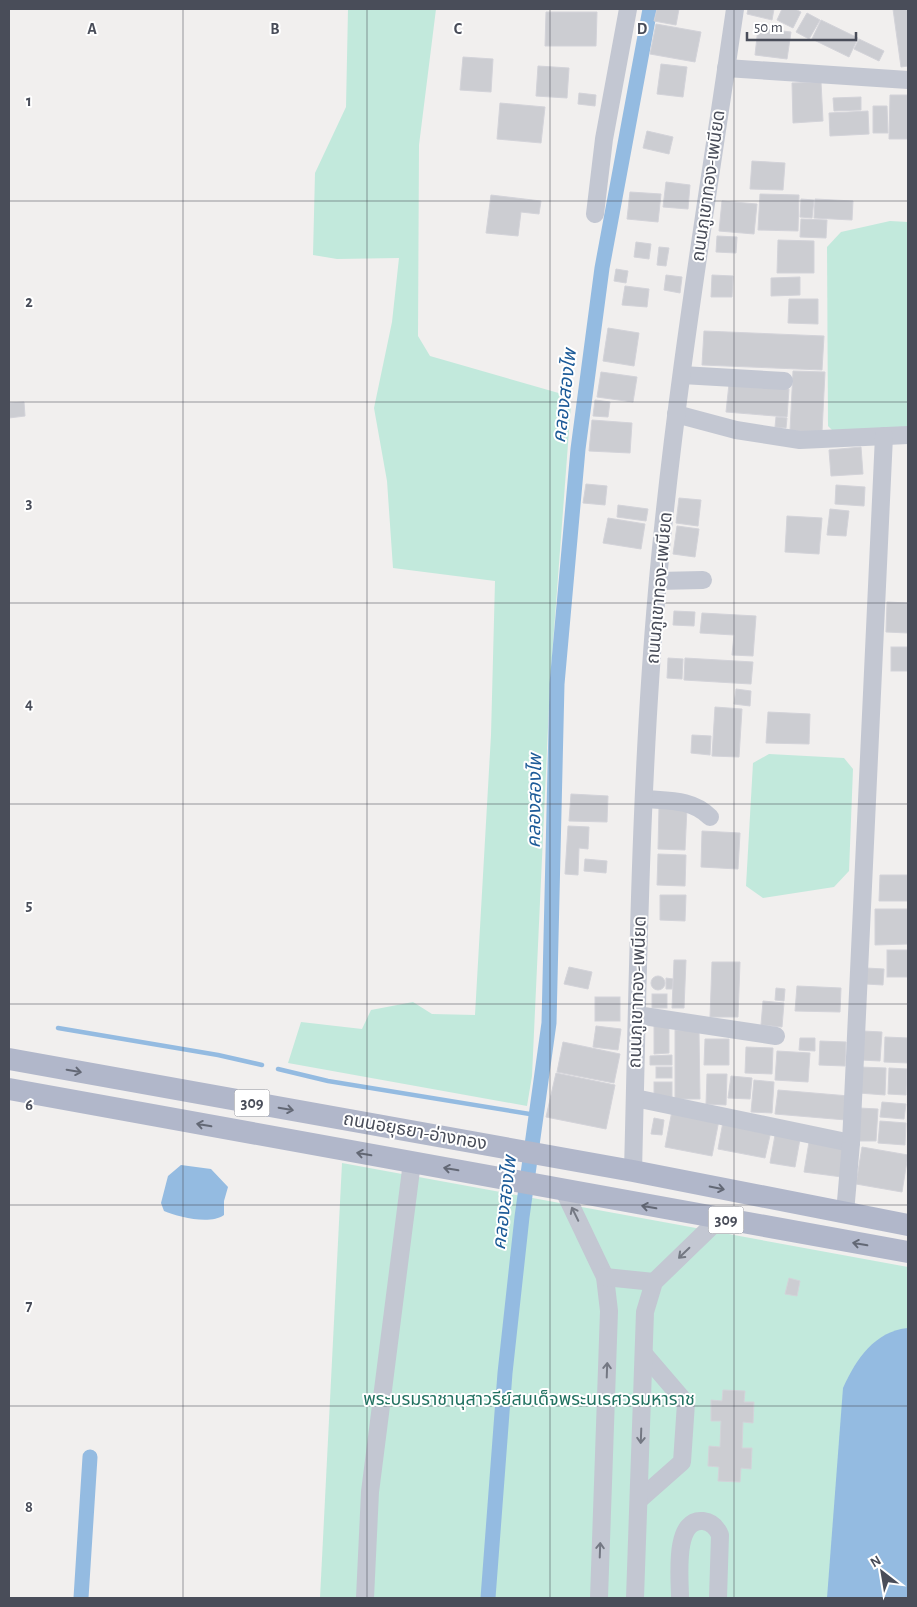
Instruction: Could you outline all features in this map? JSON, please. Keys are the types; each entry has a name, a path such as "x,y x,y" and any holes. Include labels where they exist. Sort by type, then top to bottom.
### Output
{"main road":[{"name":"ถนนอยุธยา-อ่างทอง","path":"9,1059 633,1171 908,1225"},
{"path":"33,1094 38,1065"},
{"name":"ถนนอยุธยา-อ่างทอง","path":"9,1089 908,1252"}],"street":[{"path":"595,214 604,139 628,9"},
{"name":"ถนนภูเขาทอง-เพนียด","path":"633,1171 645,799 658,581 676,414 735,9"},
{"path":"726,68 908,80"},
{"path":"682,375 784,381"},
{"path":"676,414 736,430 800,440 908,435"},
{"path":"845,1213 851,1143 884,436"},
{"path":"658,581 703,580"},
{"path":"645,799 684,802 700,807 710,817"},
{"path":"637,1015 776,1036"},
{"path":"635,1098 851,1143"},
{"path":"364,1598 370,1492 412,1162"},
{"path":"554,1188 605,1277 609,1311 599,1598"},
{"path":"636,1598 645,1312 654,1282 719,1219"},
{"path":"605,1277 654,1282"},
{"path":"639,1500 682,1462 686,1403 644,1354"},
{"path":"680,1598 682,1534 692,1523 702,1521 711,1524 720,1535 718,1598"}],"green space":[{"path":"348,9 436,9 419,145 418,336 430,356 562,394 571,404 550,684 532,1076 527,1106 288,1063 301,1022 362,1029 371,1010 413,1002 432,1014 475,1015 491,735 495,581 393,568 387,481 374,408 392,322 399,258 337,259 313,255 315,173 346,107"},
{"path":"890,221 908,222 908,427 833,431 828,426 827,247 841,232"},
{"path":"769,754 844,758 853,769 849,871 834,887 763,898 746,886 753,763"},
{"name":"พระบรมราชานุสาวรีย์สมเด็จพระนเรศวรมหาราช","path":"342,1163 908,1267 908,1598 320,1598"}],"water":[{"path":"181,1165 211,1169 228,1187 224,1201 224,1215 218,1218 203,1220 185,1218 164,1211 161,1203 168,1176"},
{"path":"908,1328 908,1598 827,1598 843,1388 854,1367 868,1348 876,1341 896,1330"}],"building":[{"path":"657,9 679,9 676,25 654,21"},
{"path":"748,9 774,9 772,20 747,14"},
{"path":"782,9 795,9 801,12 793,28 777,20"},
{"path":"893,9 908,9 908,66 901,67"},
{"path":"546,12 597,12 596,46 545,46"},
{"path":"807,13 820,20 809,39 796,32"},
{"path":"821,20 858,38 849,57 812,39"},
{"path":"656,24 701,32 695,62 650,54"},
{"path":"758,28 791,32 787,59 755,55"},
{"path":"859,39 884,51 879,61 854,49"},
{"path":"463,57 493,59 491,92 460,90"},
{"path":"661,64 687,67 683,97 657,94"},
{"path":"538,66 569,68 567,98 536,96"},
{"path":"821,82 823,121 793,123 792,83"},
{"path":"579,93 596,95 595,106 578,104"},
{"path":"890,95 908,95 908,139 889,139"},
{"path":"861,97 861,110 834,111 833,98"},
{"path":"500,103 545,107 541,143 497,139"},
{"path":"873,106 887,106 888,133 873,133"},
{"path":"868,111 869,134 830,136 829,113"},
{"path":"647,131 673,137 669,154 643,148"},
{"path":"752,161 785,163 783,190 750,189"},
{"path":"666,182 690,185 688,209 663,207"},
{"path":"630,192 661,194 658,222 627,219"},
{"path":"760,194 799,195 798,231 758,230"},
{"path":"491,195 541,201 539,214 521,212 518,236 486,233"},
{"path":"801,199 814,200 812,218 800,217"},
{"path":"815,199 853,201 852,220 814,218"},
{"path":"722,201 757,204 754,234 719,231"},
{"path":"801,219 827,220 826,238 800,237"},
{"path":"717,236 737,237 736,253 716,252"},
{"path":"778,240 814,241 814,273 777,273"},
{"path":"636,242 651,244 649,259 634,257"},
{"path":"659,247 669,248 666,266 657,265"},
{"path":"616,269 628,271 626,283 614,281"},
{"path":"666,275 682,277 680,293 664,290"},
{"path":"712,275 733,276 732,297 711,297"},
{"path":"800,277 800,295 771,296 771,278"},
{"path":"625,286 649,289 647,307 622,305"},
{"path":"789,299 818,299 818,324 788,323"},
{"path":"608,328 639,333 634,366 603,361"},
{"path":"704,331 824,336 822,370 702,365"},
{"path":"793,371 825,372 822,432 790,431"},
{"path":"601,372 637,377 633,402 597,397"},
{"path":"729,384 789,389 787,417 726,412"},
{"path":"595,400 610,402 608,417 593,416"},
{"path":"24,402 25,416 9,418 9,403"},
{"path":"776,417 787,418 786,428 775,427"},
{"path":"592,420 632,423 630,453 589,451"},
{"path":"861,447 863,474 831,476 829,450"},
{"path":"586,484 607,486 605,505 583,503"},
{"path":"836,485 865,487 864,506 835,504"},
{"path":"679,498 701,500 698,526 676,523"},
{"path":"618,505 648,509 646,521 617,517"},
{"path":"830,509 849,511 846,536 827,535"},
{"path":"787,516 822,518 819,554 785,552"},
{"path":"608,518 645,524 641,549 603,543"},
{"path":"677,526 699,529 695,557 673,554"},
{"path":"887,602 908,603 908,633 886,632"},
{"path":"674,611 695,612 694,626 673,625"},
{"path":"702,613 756,616 753,656 732,655 734,635 700,633"},
{"path":"891,647 908,647 908,671 891,671"},
{"path":"668,658 683,659 682,679 667,678"},
{"path":"685,658 753,662 751,684 684,680"},
{"path":"736,689 751,691 750,706 734,704"},
{"path":"715,707 742,709 739,757 712,756"},
{"path":"768,712 810,714 809,744 766,743"},
{"path":"692,735 711,736 710,755 691,753"},
{"path":"571,794 608,796 607,822 569,821"},
{"path":"659,807 687,808 685,850 658,849"},
{"path":"568,826 589,827 588,849 579,848 578,875 565,874"},
{"path":"702,831 740,833 738,869 701,867"},
{"path":"658,854 686,855 685,886 657,885"},
{"path":"585,859 607,861 606,873 584,871"},
{"path":"880,875 908,875 908,901 879,901"},
{"path":"660,895 686,895 685,921 660,920"},
{"path":"875,909 908,909 908,944 875,945"},
{"path":"887,950 908,950 908,977 887,977"},
{"path":"674,960 686,960 684,1008 672,1008"},
{"path":"712,962 740,962 738,1017 710,1017"},
{"path":"569,967 592,972 588,989 564,984"},
{"path":"866,968 884,969 883,985 866,984"},
{"path":"655,976 661,976 665,983 661,990 655,990 651,986 651,980"},
{"path":"666,978 673,979 672,989 666,989"},
{"path":"797,986 841,988 840,1012 795,1011"},
{"path":"776,988 785,989 784,1001 775,1000"},
{"path":"652,994 667,994 667,1008 652,1008"},
{"path":"595,997 620,997 620,1021 595,1021"},
{"path":"763,1001 784,1003 782,1027 761,1025"},
{"path":"596,1026 621,1029 618,1050 593,1047"},
{"path":"654,1026 669,1026 669,1053 654,1054"},
{"path":"675,1030 699,1030 700,1099 675,1099"},
{"path":"863,1031 882,1032 880,1061 861,1060"},
{"path":"885,1037 908,1038 908,1063 884,1062"},
{"path":"800,1038 815,1038 815,1051 799,1050"},
{"path":"705,1039 729,1039 729,1065 704,1065"},
{"path":"820,1041 846,1042 845,1066 819,1065"},
{"path":"563,1042 620,1054 614,1083 557,1072"},
{"path":"746,1047 773,1048 772,1074 745,1073"},
{"path":"777,1051 810,1053 808,1082 775,1080"},
{"path":"672,1055 672,1065 650,1065 650,1056"},
{"path":"656,1067 672,1067 672,1078 656,1078"},
{"path":"860,1067 886,1068 885,1095 859,1093"},
{"path":"889,1068 907,1069 906,1095 888,1094"},
{"path":"556,1073 615,1085 606,1129 546,1117"},
{"path":"707,1074 727,1074 726,1105 706,1104"},
{"path":"731,1076 752,1078 750,1099 728,1098"},
{"path":"754,1080 774,1082 772,1113 751,1112"},
{"path":"654,1082 672,1082 672,1097 654,1097"},
{"path":"778,1090 849,1096 846,1120 775,1114"},
{"path":"882,1102 906,1104 904,1119 880,1117"},
{"path":"859,1108 878,1109 876,1141 858,1141"},
{"path":"672,1111 719,1120 712,1156 665,1147"},
{"path":"654,1118 664,1120 662,1135 651,1134"},
{"path":"880,1121 906,1123 905,1145 878,1143"},
{"path":"723,1122 771,1131 765,1158 718,1149"},
{"path":"775,1135 800,1139 795,1167 770,1163"},
{"path":"809,1142 847,1147 842,1177 804,1172"},
{"path":"862,1147 908,1155 902,1192 856,1184"},
{"path":"789,1278 800,1281 797,1296 785,1294"},
{"path":"723,1390 745,1391 744,1402 754,1402 753,1423 743,1422 742,1448 752,1448 751,1469 741,1468 740,1482 718,1481 719,1467 708,1466 709,1446 720,1447 721,1421 711,1421 711,1400 722,1401"}],"waterway":[{"name":"คลองสองไพ","path":"488,1598 505,1373 522,1217 549,1023 557,684 578,449 602,268 650,9"},
{"path":"58,1028 218,1055 262,1065"},
{"path":"278,1069 328,1081 536,1115"},
{"path":"81,1598 90,1457"}]}
